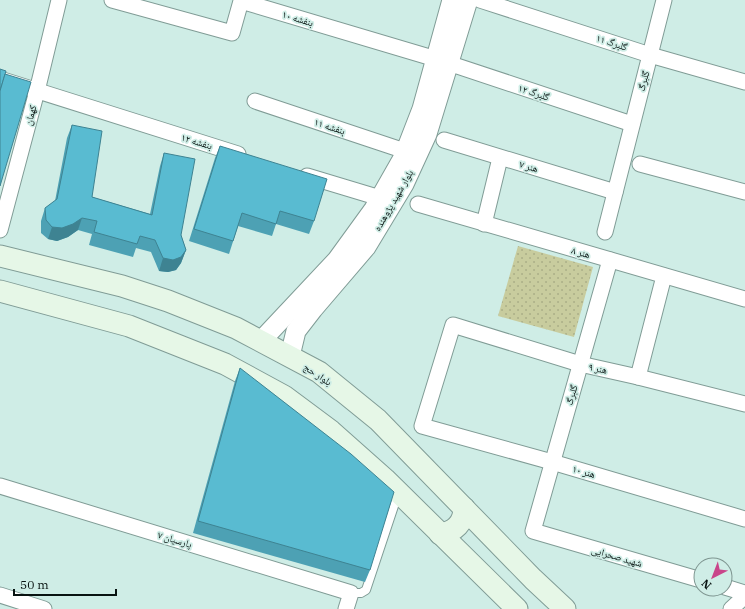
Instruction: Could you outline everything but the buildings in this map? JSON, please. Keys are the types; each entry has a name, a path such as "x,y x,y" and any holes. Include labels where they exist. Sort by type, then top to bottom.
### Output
{"main road":[{"name":"بلوار حج","path":"0,256 122,286 168,301 236,328 319,372 378,420 506,552 565,609"},
{"path":"0,291 129,326 225,364 284,396 331,431 398,492 517,609"},
{"path":"440,534 452,531 457,527 463,519 464,508"},
{"path":"484,576 484,566 489,557 500,552 506,552"}],"street":[{"name":"کهمان","path":"0,230 37,91 59,0"},
{"name":"بنفشه ۱۰","path":"112,0 232,33 241,1 442,61"},
{"name":"بلوار شهید پژوهنده","path":"290,356 296,331 366,247 404,184 427,134 442,61 452,0"},
{"name":"بلوار شهید پژوهنده","path":"261,341 337,260 374,209 405,151 468,0"},
{"name":"گلبرگ ۱۱","path":"480,0 650,55 745,82"},
{"name":"گلبرگ","path":"605,232 664,0"},
{"name":"گلبرگ ۱۲","path":"442,61 632,124"},
{"name":"بنفشه ۱۲","path":"0,79 250,158"},
{"name":"بنفشه ۱۱","path":"255,101 405,151"},
{"name":"هنر ۷","path":"444,140 615,192"},
{"path":"484,224 500,158"},
{"path":"640,164 745,192"},
{"path":"296,172 380,198"},
{"name":"هنر ۸","path":"418,204 745,299"},
{"name":"گلبرگ","path":"533,531 610,260"},
{"path":"638,377 664,276"},
{"name":"هنر ۹","path":"422,426 453,325 580,364 745,404"},
{"name":"هنر ۱۰","path":"422,426 552,462 745,519"},
{"name":"پارسیان ۷","path":"0,486 351,593"},
{"name":"شهید صحرایی","path":"533,531 693,578"},
{"path":"731,609 745,594 733,590"},
{"path":"346,609 351,593"},
{"path":"9,601 44,609"}],"lane":[{"path":"351,593 361,593 366,590 398,492"}],"green space":[{"path":"518,246 593,267 574,337 498,316"}]}
